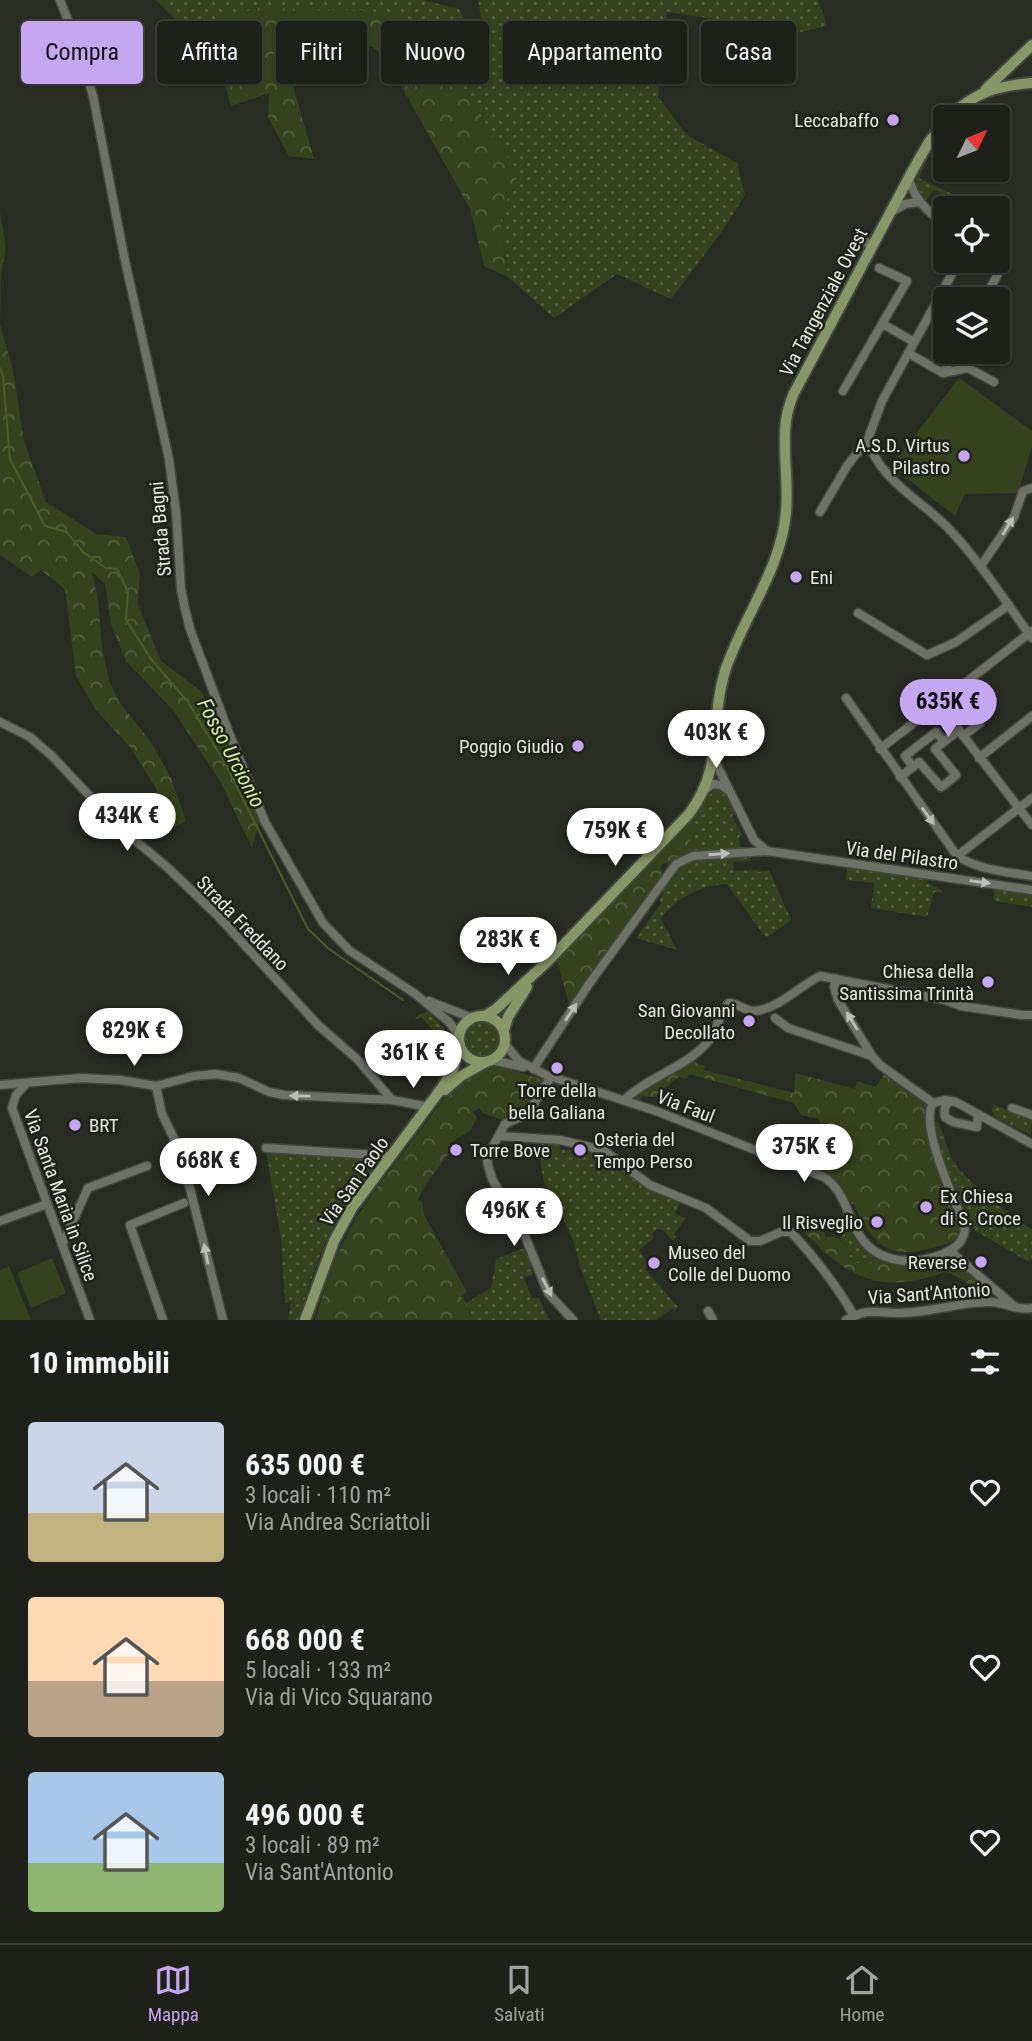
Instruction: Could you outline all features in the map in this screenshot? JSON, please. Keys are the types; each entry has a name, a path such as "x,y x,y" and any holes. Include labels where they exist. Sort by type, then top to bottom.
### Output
{"main road":[{"path":"965,105 983,92 1032,45"},
{"path":"983,92 998,87 1032,83"},
{"name":"Via Tangenziale Ovest","path":"485,1016 548,961 688,814 703,792 714,760 720,698 726,669 772,569 780,543 786,511 786,420 793,395 933,137"},
{"name":"Via Tangenziale Ovest","path":"504,1030 508,1017 522,995 548,961"},
{"path":"485,1016 498,1022 504,1030 505,1044 501,1053 489,1061 470,1058 460,1040 464,1024 472,1018 485,1016"},
{"name":"Via San Paolo","path":"304,1320 334,1241 352,1208 429,1107 453,1070 460,1040"},
{"name":"Via San Paolo","path":"429,1107 461,1076 489,1061"}],"street":[{"name":"Strada Bagni","path":"60,0 80,51 93,96 124,256 169,459 181,589 190,629 265,822 310,904 335,938 414,993 448,1021 460,1040"},
{"path":"909,177 919,202 933,215"},
{"path":"891,212 905,204 919,202"},
{"path":"859,237 873,247"},
{"path":"843,391 907,281 879,268"},
{"path":"991,287 998,274"},
{"path":"820,512 847,466 868,439 882,401 933,307"},
{"path":"883,324 914,342"},
{"path":"908,353 943,373 968,368 994,382"},
{"path":"943,373 948,364"},
{"path":"868,439 871,451 881,467 941,522 981,566 1031,634 880,750"},
{"path":"981,566 1014,517 1023,491 1032,488"},
{"path":"858,613 927,655 956,642 1009,605"},
{"path":"846,698 957,856 968,863 1032,876"},
{"path":"939,704 1032,825"},
{"path":"979,758 1032,716"},
{"name":"Strada Freddano","path":"0,722 30,737 52,756 118,826 168,868 218,916 318,1025 357,1059 392,1100"},
{"path":"900,777 919,761 941,788 956,775 935,750 944,742 980,723"},
{"path":"913,767 905,756 936,732 944,742"},
{"path":"714,760 754,840 767,851"},
{"path":"703,792 712,784 721,785 730,792"},
{"path":"957,856 1032,797"},
{"name":"Via del Pilastro","path":"533,1069 589,984 676,864 693,856 767,851 1032,890"},
{"path":"624,1100 632,1092 698,1052 712,1036 723,1009 729,1003 738,1003 748,1010 756,1011 779,1003 820,976 945,1000 961,1006 1022,1016 1032,1015"},
{"path":"837,979 834,987 838,1000 880,1065 933,1103 951,1101 1032,1144"},
{"name":"Strada Bagni","path":"414,993 455,1013 472,1018"},
{"path":"775,1018 788,1028 872,1056"},
{"name":"Via Faul","path":"505,1044 519,1061 551,1077 624,1100 824,1177 845,1202 860,1236 882,1256 918,1261 950,1251"},
{"name":"Via Faul","path":"489,1061 533,1069"},
{"path":"0,1085 80,1078 120,1080 156,1086 194,1076 216,1074 239,1078 284,1096 392,1100 429,1107"},
{"path":"551,1077 527,1114 505,1124 487,1159 492,1179 525,1236 548,1293 573,1320"},
{"name":"Via Santa Maria in Silice","path":"26,1084 16,1095 12,1108 90,1320"},
{"path":"156,1086 162,1114 181,1153 223,1320"},
{"path":"945,1117 944,1108 951,1101"},
{"path":"933,1103 929,1116 941,1167 965,1226 962,1240 950,1251 1016,1307"},
{"path":"1012,1108 1032,1115"},
{"path":"929,1116 937,1111 953,1122 977,1127 978,1114"},
{"path":"499,1136 560,1140 603,1150 650,1185 706,1208 750,1241 760,1241 780,1232 791,1232 819,1262 839,1290 850,1318"},
{"path":"266,1148 391,1156"},
{"path":"62,1245 88,1188 147,1166"},
{"path":"163,1320 130,1225 184,1203"},
{"path":"0,1221 47,1204"},
{"name":"Via Sant'Antonio","path":"850,1318 870,1311 898,1313 993,1302 1032,1308"},
{"path":"708,1311 713,1320"},
{"path":"898,1313 909,1320"}],"green space":[{"path":"156,0 423,0 459,9 465,21 414,21 258,8 210,21 177,21"},
{"path":"478,0 818,0 827,26 800,32 796,31 796,21 727,21 667,12 666,21 503,21 503,84 659,84 658,97 687,135 737,163 745,195 723,230 671,299 617,274 554,318 508,277 500,216 519,173 457,84 489,84 489,21 482,21"},
{"path":"258,8 368,10 414,21 381,21 381,53 371,46 367,48 367,21 276,21 276,84 293,84 314,159 289,156 268,117 269,93 231,106 225,84 262,84 262,21 207,21"},
{"path":"400,84 457,84 519,173 500,216 508,277 484,266 470,209"},
{"path":"924,161 926,162 919,178 956,196 947,196 934,190 925,201 918,191 919,172"},
{"path":"0,213 6,248 1,274 0,325"},
{"path":"0,325 13,369 24,441 46,502 96,534 126,537 140,574 138,604 161,661 202,692 209,718 222,728 260,820 252,848 220,781 173,710 126,661 111,624 105,584 92,572 109,680 119,702 151,742 171,778 186,821 170,829 152,810 157,790 130,747 96,710 76,676 65,589 41,570 32,577 0,555"},
{"name":"A.S.D. Virtus Pilastro","path":"959,378 1032,431 1032,446 1018,493 965,494 955,516 891,466"},
{"path":"716,789 725,792 737,813 732,816 742,834 739,837 741,850 692,853 690,837 695,817"},
{"path":"694,817 690,835 692,853 664,863 660,868 663,871 656,887 570,1007 557,961"},
{"path":"751,855 751,861 733,862 734,871 769,870 791,920 766,938 727,884 717,885 690,894 674,904 661,919 677,950 636,938 661,903 659,901 664,892 662,891 676,869 691,859"},
{"path":"847,868 928,878 927,883 942,890 942,893 934,892 927,917 871,908 874,883 846,880"},
{"path":"995,887 1032,893 1032,907 993,901"},
{"path":"428,1012 445,1029 451,1041 451,1056 448,1065 444,1062 450,1049 421,1017 415,1019"},
{"path":"482,1021 494,1026 499,1038 494,1050 482,1055 470,1050 465,1038 470,1026"},
{"path":"692,1061 705,1066 704,1070 794,1093 795,1073 855,1089 857,1081 876,1087 885,1073 927,1104 926,1128 930,1145 962,1227 959,1237 945,1244 914,1252 901,1252 881,1244 873,1237 854,1204 834,1179 807,1165 810,1159 837,1169 844,1156 841,1149 828,1141 829,1137 818,1119 801,1115 794,1103 689,1074 687,1079 679,1077 655,1097 642,1096 640,1100 634,1097"},
{"path":"495,1065 544,1080 522,1112 503,1120 483,1113 479,1108 473,1112 477,1118 471,1130 450,1143 453,1147 418,1200 422,1201 424,1215 467,1292 461,1296 466,1303 467,1320 315,1320 332,1265 355,1220 376,1189 444,1099 464,1079"},
{"path":"993,1104 1032,1121 1031,1135 995,1117 992,1112"},
{"path":"935,1122 938,1122 952,1159 961,1172 1032,1230 1032,1259 1027,1261 974,1230 943,1161"},
{"path":"538,1141 560,1142 560,1149 602,1154 681,1200 675,1214 686,1218 674,1235 677,1237 673,1241 663,1230 657,1229 653,1233 653,1239 639,1250 649,1265 645,1269 678,1307 675,1310 673,1308 656,1320 601,1320 566,1224 551,1202 543,1178"},
{"path":"266,1151 381,1159 347,1203 331,1230 298,1320 288,1320 291,1302 285,1303 281,1239"},
{"path":"848,1216 860,1243 876,1258 869,1266 857,1263 844,1252 846,1245 839,1238 845,1233 843,1224"},
{"path":"806,1221 819,1230 823,1229 826,1237 835,1236 846,1245 851,1244 844,1252 857,1263 869,1265 876,1258 905,1266 948,1257 990,1290 972,1286 945,1272 899,1282 880,1282 863,1277 832,1258 798,1226"},
{"path":"524,1248 529,1252 533,1275 524,1277 532,1298 539,1298 549,1320 467,1320 466,1303 491,1288 496,1259"},
{"path":"52,1258 66,1293 31,1308 17,1273"},
{"path":"9,1266 31,1320 0,1320 0,1270"}],"waterway":[{"name":"Fosso Urcionio","path":"0,368 3,376 10,459 45,526 67,532 83,552 106,568 117,569 128,592 126,620 151,659 188,702 226,765 308,929 329,949 403,1000"}],"place":[{"name":"Leccabaffo","path":"893,120"},
{"name":"A.S.D. Virtus Pilastro","path":"964,456"},
{"name":"Eni","path":"796,577"},
{"name":"Poggio Giudio","path":"578,746"},
{"name":"Chiesa della Santissima Trinità","path":"988,982"},
{"name":"San Giovanni Decollato","path":"749,1021"},
{"name":"Torre della bella Galiana","path":"557,1068"},
{"name":"BRT","path":"75,1125"},
{"name":"Torre Bove","path":"456,1150"},
{"name":"Osteria del Tempo Perso","path":"580,1150"},
{"name":"Ex Chiesa di S. Croce","path":"926,1207"},
{"name":"Il Risveglio","path":"877,1222"},
{"name":"Reverse","path":"981,1262"},
{"name":"Museo del Colle del Duomo","path":"654,1263"}]}
